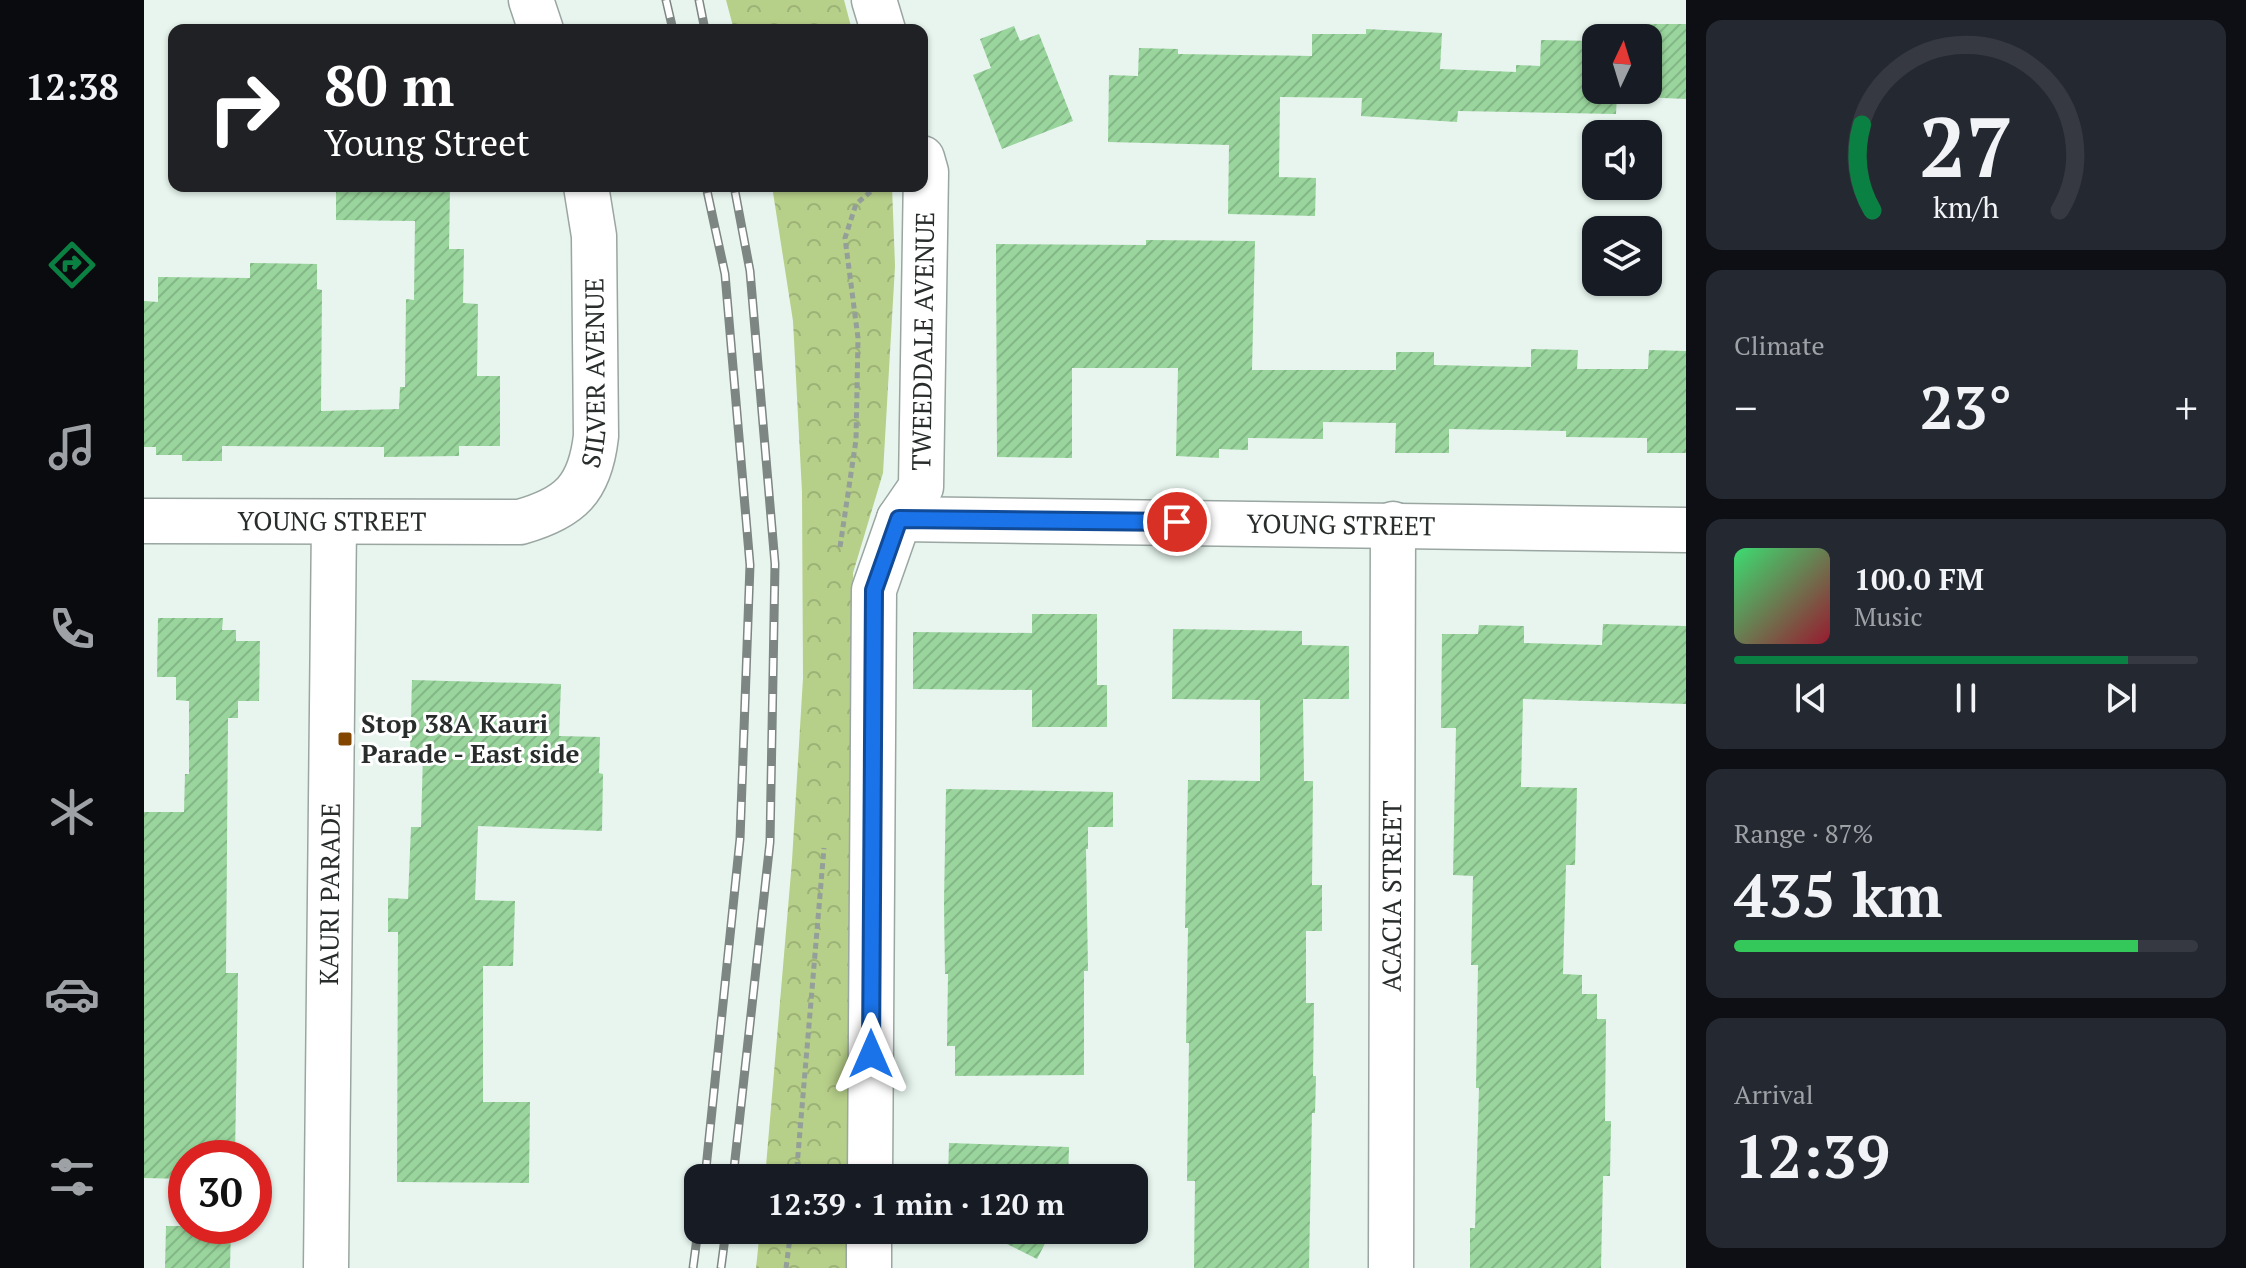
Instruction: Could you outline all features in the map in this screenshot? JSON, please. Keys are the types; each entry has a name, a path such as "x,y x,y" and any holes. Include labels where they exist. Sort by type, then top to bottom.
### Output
{"street":[{"path":"531,0 539,24"},
{"path":"874,0 881,24"},
{"name":"SILVER AVENUE","path":"520,522 547,515 570,499 585,479 593,461 596,436 594,236 587,192"},
{"name":"TWEEDDALE AVENUE","path":"870,1164 874,590 899,519 921,487 926,192"},
{"name":"YOUNG STREET","path":"899,519 1686,530"},
{"name":"YOUNG STREET","path":"144,521 520,522"},
{"name":"KAURI PARADE","path":"326,1268 334,522"},
{"name":"ACACIA STREET","path":"1391,1268 1393,524"},
{"path":"869,1244 869,1268"}],"path":[{"path":"786,1268 789,1244"}],"green space":[{"path":"726,0 844,0 850,24 732,24"},
{"path":"773,192 892,192 895,266 883,473 853,573 861,725 856,1164 766,1164 792,861 803,678 802,492 793,321"},
{"path":"759,1244 855,1244 855,1268 756,1268"}],"building":[{"path":"1662,24 1686,24 1686,99 1662,98"},
{"path":"1014,26 1020,41 1039,34 1073,121 1002,149 973,75 991,68 980,39"},
{"path":"1366,29 1442,33 1440,69 1516,72 1516,65 1540,66 1541,40 1582,41 1582,104 1617,104 1616,114 1458,111 1457,122 1361,116 1362,98 1280,97 1279,177 1316,178 1315,216 1228,214 1229,145 1108,142 1109,75 1138,76 1139,48 1178,49 1178,54 1312,56 1312,34 1366,34"},
{"path":"336,192 450,192 449,249 464,249 463,303 478,304 477,376 500,376 500,446 459,446 459,456 384,457 384,447 222,446 222,461 182,461 182,455 156,455 156,447 144,447 144,301 158,302 158,277 250,278 250,263 317,264 317,289 322,290 321,411 399,409 400,387 405,387 406,299 414,300 415,221 336,220"},
{"path":"1146,240 1255,241 1252,370 1396,370 1396,352 1434,352 1434,365 1531,367 1531,349 1578,350 1577,369 1648,369 1649,350 1686,351 1686,453 1647,453 1647,438 1566,437 1566,431 1449,429 1449,453 1395,453 1396,423 1323,422 1323,439 1248,438 1248,450 1219,449 1219,458 1176,456 1178,368 1072,368 1072,458 997,457 996,244 1146,245"},
{"path":"1032,614 1097,614 1097,685 1107,685 1107,727 1032,727 1032,690 913,689 913,632 1032,633"},
{"path":"158,618 223,618 222,630 236,630 236,641 260,641 259,701 238,701 238,718 228,718 226,973 238,973 235,1140 168,1140 168,1179 144,1178 144,812 184,812 185,774 189,774 189,701 176,700 176,677 157,677"},
{"path":"1603,624 1686,626 1686,704 1523,699 1521,787 1577,788 1575,865 1566,865 1563,974 1582,975 1582,994 1597,994 1597,1019 1606,1019 1605,1121 1611,1121 1610,1176 1603,1176 1601,1268 1470,1268 1470,1228 1475,1228 1479,1088 1476,1088 1478,965 1471,965 1473,876 1453,875 1456,728 1441,728 1442,634 1478,634 1479,625 1524,626 1524,643 1602,645"},
{"path":"1173,629 1302,631 1302,645 1349,646 1349,699 1303,699 1304,781 1313,781 1312,885 1322,885 1322,931 1306,931 1306,1003 1314,1003 1313,1076 1316,1076 1315,1113 1312,1113 1309,1268 1194,1268 1195,1181 1187,1181 1189,1043 1186,1043 1188,928 1185,928 1188,780 1260,781 1260,700 1172,699"},
{"path":"412,680 561,684 559,736 600,737 602,831 478,826 475,900 515,901 513,966 483,966 483,1102 530,1102 529,1183 397,1182 398,932 388,932 388,898 408,899 411,827 421,827 423,754 410,753"},
{"path":"946,789 1113,792 1113,827 1088,827 1084,1075 955,1076 955,1046 947,1046 948,974 945,974 944,903"},
{"path":"949,1143 1069,1147 1068,1164 948,1164"},
{"path":"166,1226 168,1244 231,1244 230,1268 165,1268"},
{"path":"1007,1244 1045,1244 1037,1259"}],"railway":[{"path":"666,0 672,24"},
{"path":"699,0 704,24"},
{"path":"706,1164 740,839 750,565 725,274 707,192"},
{"path":"735,192 750,271 775,564 770,842 735,1164"},
{"path":"693,1268 696,1244"},
{"path":"721,1268 724,1244"}],"place":[{"name":"Stop 38A Kauri Parade - East side","path":"345,739"}],"route":[{"path":"871,1054 874,590 899,519 1177,522"}]}
